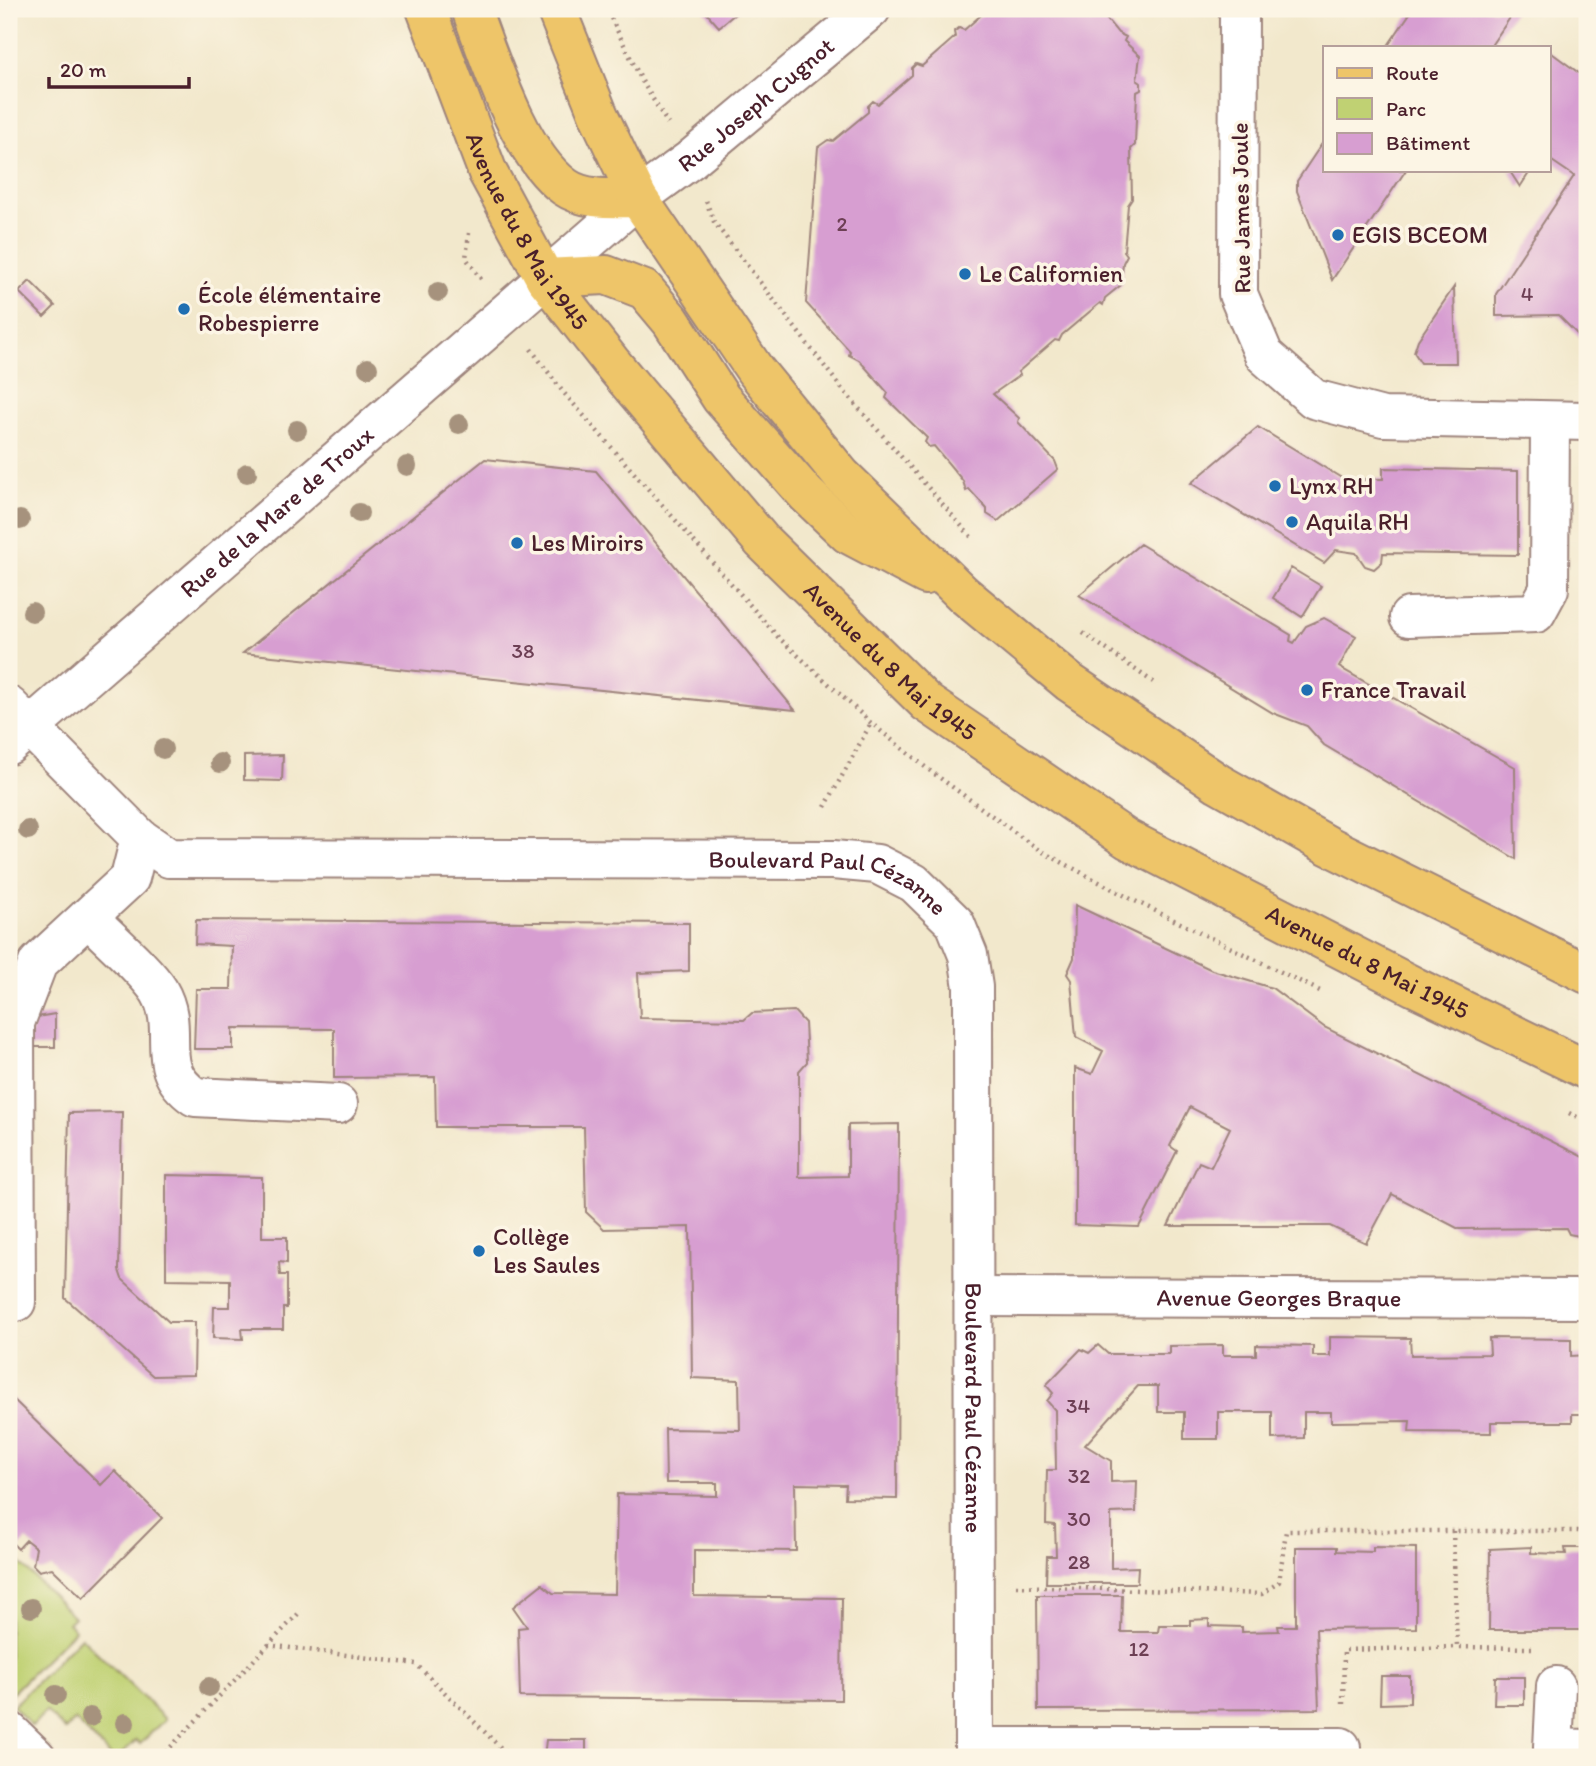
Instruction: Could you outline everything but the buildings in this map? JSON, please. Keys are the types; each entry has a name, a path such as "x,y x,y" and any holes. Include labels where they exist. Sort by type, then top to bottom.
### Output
{"main road":[{"name":"Avenue du 8 Mai 1945","path":"426,9 488,173 545,278 611,362 762,541 927,703 1127,839 1415,987 1587,1070"},
{"path":"471,9 529,149 566,188 598,198 638,198"},
{"path":"556,9 599,116 638,198 755,370 841,475 963,594 1069,682 1218,783 1329,846 1587,974"},
{"path":"545,278 606,275 645,289 671,321 721,398 806,494 848,534 963,594"}],"street":[{"name":"Rue Joseph Cugnot","path":"545,278 638,198 690,160 871,9"},
{"name":"Rue James Joule","path":"1239,9 1238,294 1264,355 1314,399 1383,417 1569,421"},
{"name":"Rue de la Mare de Troux","path":"16,726 545,278"},
{"path":"1409,617 1536,612 1545,601 1549,589 1569,421"},
{"name":"Boulevard Paul Cézanne","path":"16,726 140,838 169,858 833,860 877,864 914,883 955,923 970,966 973,987 974,1752"},
{"path":"16,1302 15,1023 38,963 130,878 140,838"},
{"path":"88,917 158,991 169,1020 170,1072 178,1086 195,1097 338,1104"},
{"name":"Avenue Georges Braque","path":"973,1297 1587,1299"},
{"path":"1556,1685 1564,1751"},
{"path":"9,1731 36,1757"},
{"path":"974,1752 1341,1752"}],"path":[{"path":"606,9 642,81 690,160 714,222 842,389 977,542"},
{"path":"1079,630 1156,684"},
{"path":"825,807 871,723"},
{"path":"974,1585 1262,1594 1279,1582 1286,1531 1587,1531"},
{"path":"1453,1531 1457,1647"},
{"path":"161,1757 299,1613"},
{"path":"268,1645 416,1664 510,1757"},
{"path":"1341,1752 1345,1650 1557,1648 1556,1685"}],"green space":[{"path":"9,1552 74,1617 68,1623 75,1630 9,1696"},
{"path":"81,1637 165,1719 140,1744 136,1740 119,1757 112,1757 75,1720 65,1730 46,1711 32,1726 13,1706"}],"place":[{"name":"EGIS BCEOM","path":"1338,235"},
{"name":"Le Californien","path":"965,274"},
{"name":"École élémentaire Robespierre","path":"184,309"},
{"name":"Lynx RH","path":"1275,486"},
{"name":"Aquila RH","path":"1292,522"},
{"name":"Les Miroirs","path":"517,543"},
{"name":"France Travail","path":"1307,690"},
{"name":"Collège Les Saules","path":"479,1251"}]}
